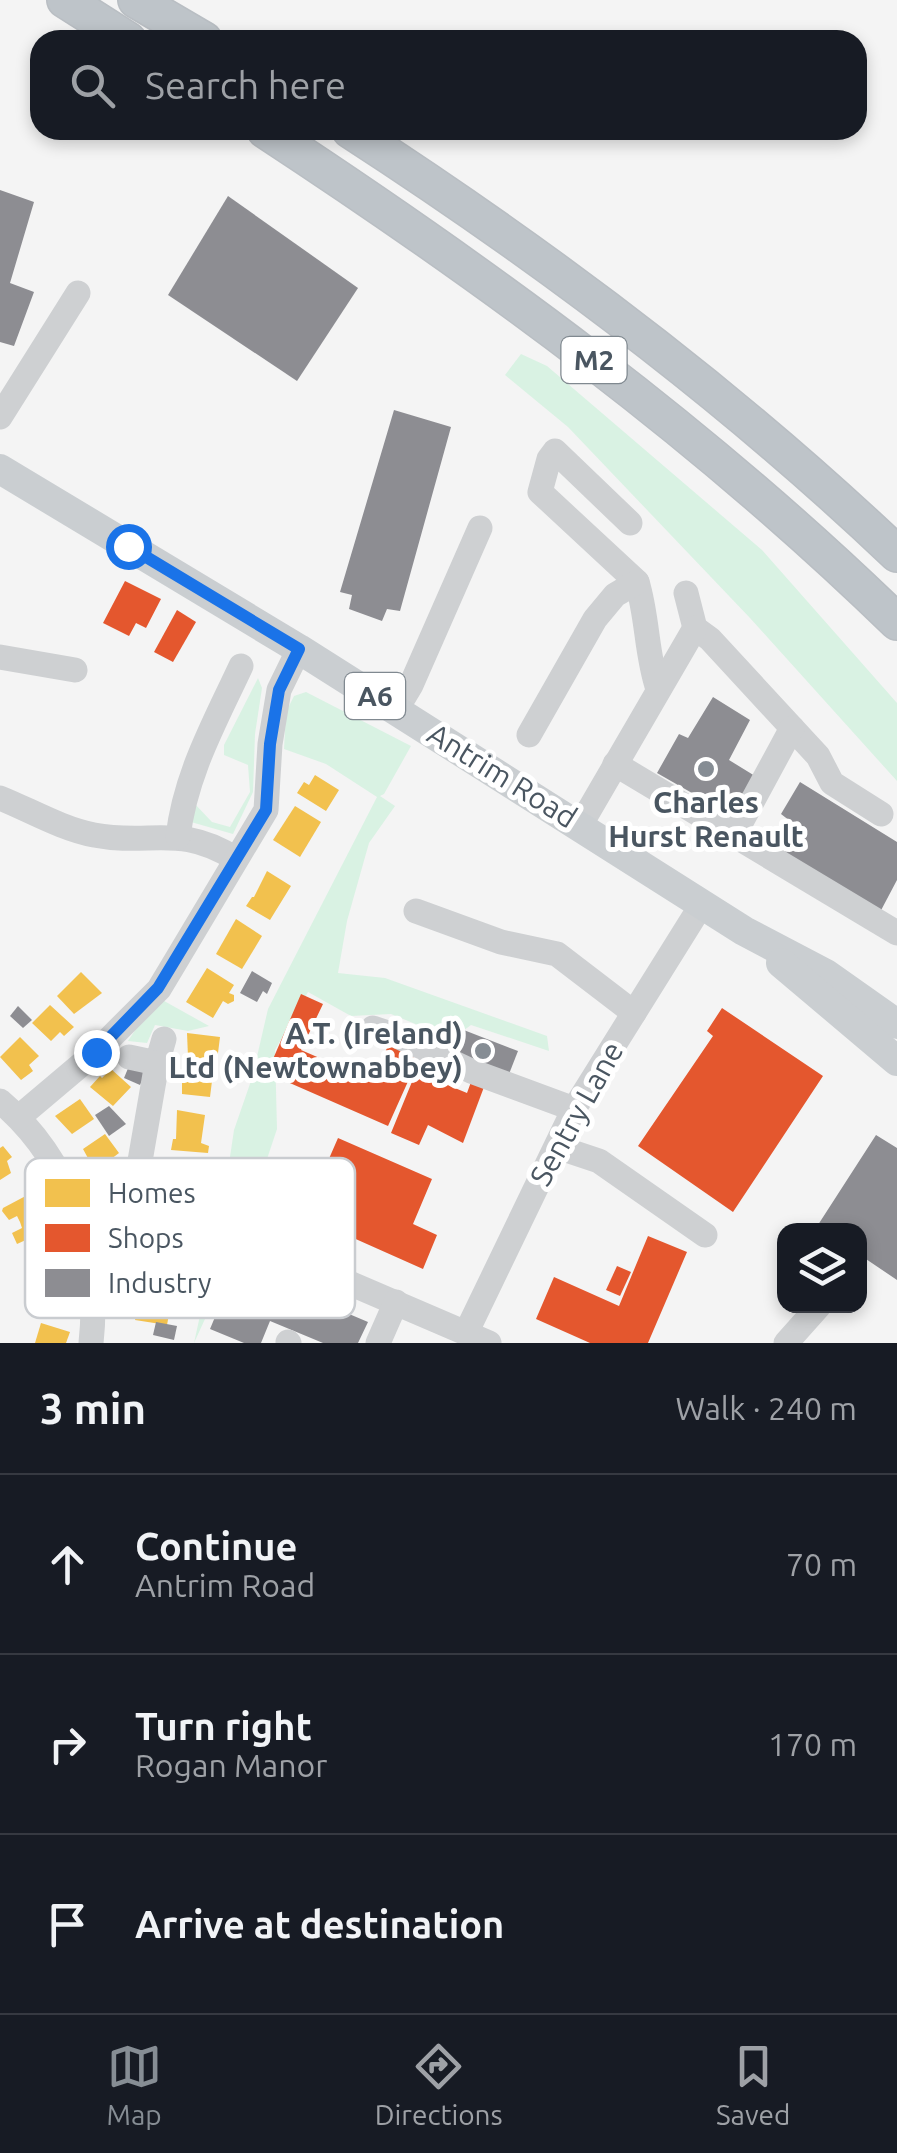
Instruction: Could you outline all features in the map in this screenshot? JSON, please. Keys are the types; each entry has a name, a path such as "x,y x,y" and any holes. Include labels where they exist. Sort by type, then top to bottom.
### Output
{"highway":[{"path":"64,0 112,30"},
{"path":"136,0 187,30"},
{"name":"M2","path":"281,140 479,275 608,371 744,482 897,622"},
{"name":"M2","path":"365,140 594,300 724,402 897,554"},
{"path":"594,300 707,382 897,539"},
{"path":"608,371 760,508 897,648"}],"main road":[{"name":"Antrim Road","path":"0,470 299,649 581,824 744,931 826,974 897,1024"},
{"name":"Antrim Road","path":"744,931 897,1061"}],"street":[{"path":"0,417 8,385 78,293"},
{"path":"630,523 555,451 548,459 540,492 637,582 650,664 658,689"},
{"path":"396,710 411,685 480,528"},
{"path":"530,734 596,619 615,595 637,582"},
{"path":"686,593 695,628 710,639 818,756 832,784 880,814"},
{"path":"581,824 695,628"},
{"path":"50,1158 10,1109 96,1052 158,988 266,810 270,744 279,690 299,649"},
{"path":"0,657 75,670"},
{"path":"178,837 182,806 195,765 241,666"},
{"path":"734,837 792,728"},
{"path":"615,764 897,933"},
{"path":"0,798 92,835 178,837 212,844 236,859"},
{"name":"Sentry Lane","path":"478,1338 574,1109 702,904"},
{"path":"416,911 501,942 556,954 634,1013"},
{"path":"372,1028 472,1072 574,1109"},
{"path":"129,1057 161,1051 141,1158"},
{"path":"557,1147 598,1161 705,1235"},
{"path":"355,1297 387,1316 478,1338"},
{"path":"786,1343 813,1313"},
{"path":"91,1343 93,1318"}],"green space":[{"path":"521,354 547,366 762,550 897,703 897,781 750,618 568,427 505,375"},
{"path":"258,678 262,688 255,734 253,792 233,834 191,822 192,801 212,822 230,827 250,792 248,765 224,755 224,745"},
{"path":"306,692 411,746 380,796 395,806 369,843 347,921 338,973 385,978 547,1036 549,1051 471,1025 452,1039 391,1014 351,1016 308,992 275,1050 277,1129 267,1158 230,1158 268,1009 377,797 326,764 284,749 286,712 294,696"},
{"path":"157,997 209,1026 188,1031 155,1025 147,1043 128,1041"},
{"path":"199,1318 205,1318 194,1343"}],"building: Homes":[{"path":"315,775 339,790 326,811 297,793"},
{"path":"295,806 321,822 300,857 273,840"},
{"path":"267,871 291,886 270,920 246,906"},
{"path":"236,919 262,936 242,969 216,954"},
{"path":"207,968 234,985 229,993 234,995 234,1001 223,1001 213,1018 186,1002"},
{"path":"81,972 102,993 74,1014 57,996"},
{"path":"50,1005 74,1027 64,1036 60,1032 51,1041 32,1023"},
{"path":"187,1033 220,1037 217,1061 188,1057"},
{"path":"20,1037 39,1056 29,1065 33,1071 21,1080 0,1057"},
{"path":"111,1069 131,1087 113,1106 90,1087"},
{"path":"182,1069 213,1073 210,1097 182,1094"},
{"path":"80,1099 94,1119 72,1134 55,1116"},
{"path":"177,1110 205,1115 201,1143 209,1146 208,1153 171,1150 176,1139"},
{"path":"105,1134 119,1153 112,1158 88,1158 83,1149"},
{"path":"3,1146 12,1157 7,1161 11,1173 0,1180 0,1148"},
{"path":"25,1196 25,1240 17,1244 12,1233 22,1228 20,1222 17,1216 9,1220 3,1208"},
{"path":"135,1318 168,1318 167,1325"},
{"path":"41,1323 70,1332 66,1343 35,1343"}],"building: Shops":[{"path":"125,581 161,599 146,628 136,623 129,636 103,623"},
{"path":"177,610 196,622 173,662 154,652"},
{"path":"301,994 323,1004 301,1050 373,1081 392,1036 423,1048 388,1126 267,1073"},
{"path":"722,1008 823,1076 733,1212 638,1146 713,1036 707,1031"},
{"path":"416,1072 467,1093 471,1082 484,1087 463,1143 428,1125 419,1145 391,1133"},
{"path":"338,1138 432,1179 413,1224 437,1235 423,1269 355,1239 355,1158 329,1158"},
{"path":"648,1236 687,1252 648,1343 590,1343 536,1319 554,1277 619,1306"},
{"path":"617,1266 631,1272 620,1296 606,1290"}],"building: Industry":[{"path":"0,190 34,202 10,283 34,292 14,346 0,342"},
{"path":"228,196 358,288 297,381 168,295"},
{"path":"394,410 451,427 400,611 387,609 382,621 349,609 352,595 340,592"},
{"path":"713,697 750,720 729,760 755,776 734,817 657,773 679,734 688,738"},
{"path":"800,782 897,842 897,880 878,916 770,852 790,821 781,814"},
{"path":"252,971 272,983 257,1002 240,993"},
{"path":"18,1006 32,1020 23,1028 10,1016"},
{"name":"A.T. (Ireland) Ltd (Newtownabbey)","path":"456,1027 518,1051 509,1074 448,1050"},
{"path":"129,1066 146,1073 140,1085 124,1078"},
{"path":"109,1106 126,1124 109,1136 95,1115"},
{"path":"876,1135 897,1148 897,1280 867,1260 867,1223 819,1223"},
{"path":"355,1316 368,1322 358,1343 323,1343 270,1321 261,1343 244,1343 210,1329 215,1318"},
{"path":"156,1322 177,1326 174,1340 153,1335"}],"place":[{"name":"Charles Hurst Renault","path":"706,769"},
{"name":"A.T. (Ireland) Ltd (Newtownabbey)","path":"483,1051"}],"route":[{"path":"96,1052 158,988 266,810 270,744 279,690 299,649 128,546"}]}
